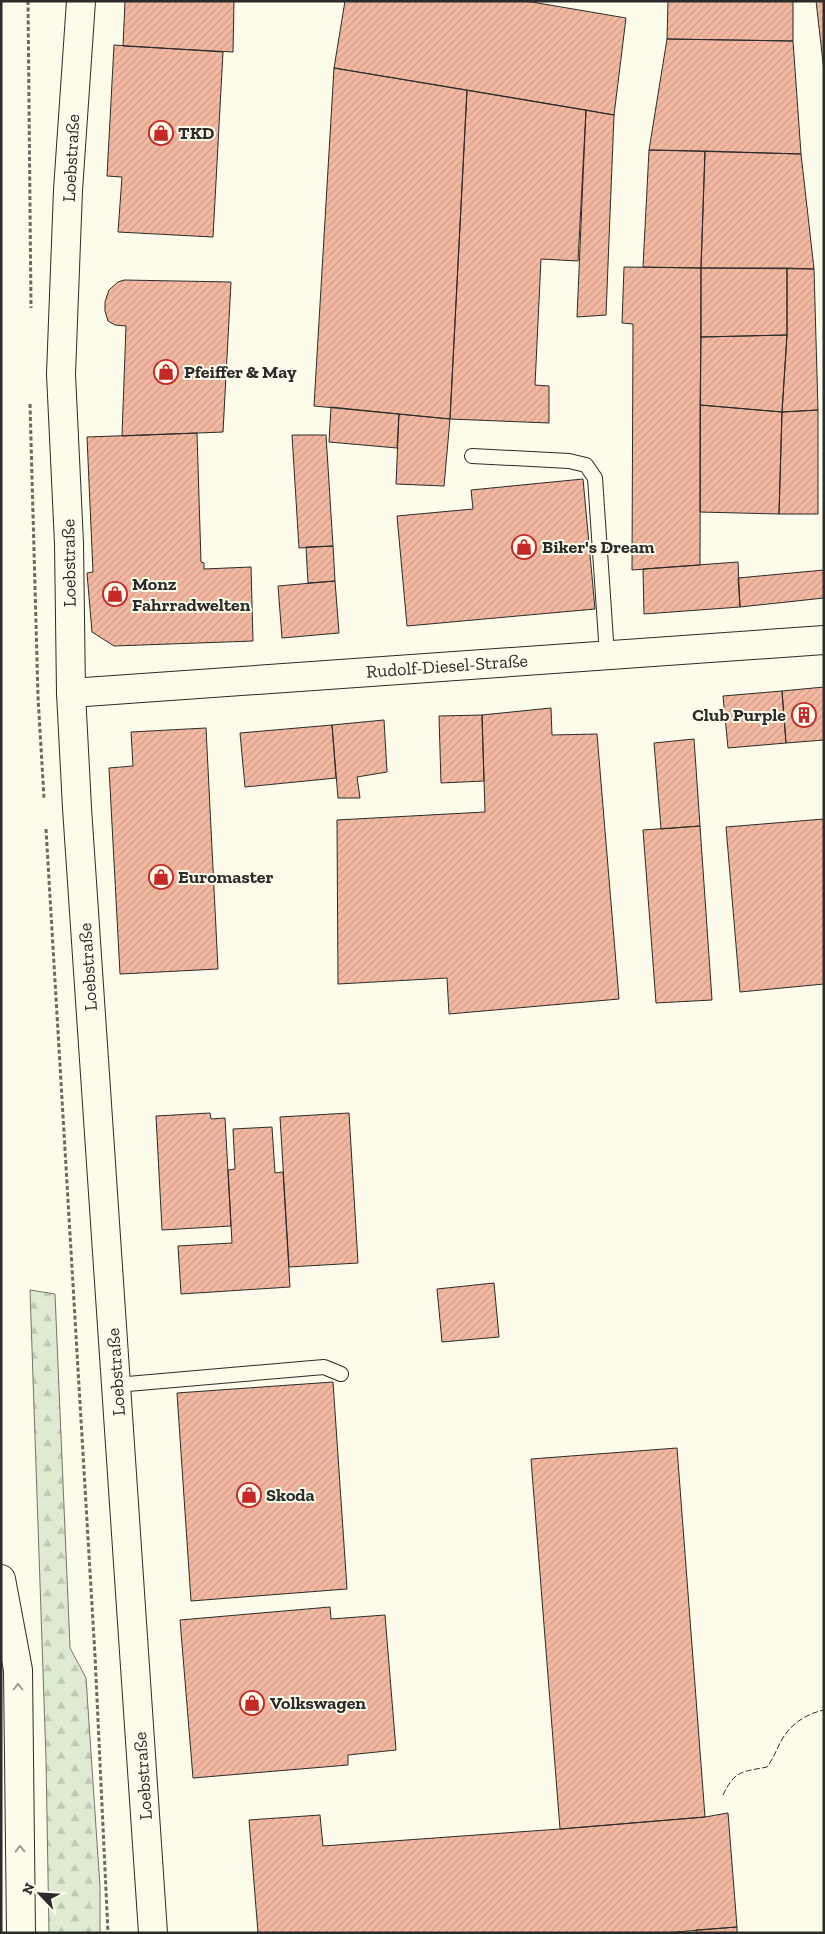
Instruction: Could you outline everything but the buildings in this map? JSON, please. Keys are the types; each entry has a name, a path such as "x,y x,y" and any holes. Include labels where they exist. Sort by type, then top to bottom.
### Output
{"main road":[{"name":"Loebstraße","path":"81,1 68,190 62,374 69,543 71,693 153,1933"},
{"name":"Rudolf-Diesel-Straße","path":"71,693 824,640"},
{"path":"1,1579 18,1670 21,1933"}],"lane":[{"path":"472,456 569,461 586,465 595,478 607,655"},
{"path":"116,1385 324,1367 341,1374"}],"path":[{"path":"74,1288 95,1656 108,1933"}],"green space":[{"path":"30,1290 55,1294 70,1648 86,1678 100,1887 100,1933 49,1933 46,1759"}],"fence":[{"path":"723,1795 736,1776 745,1771 767,1767 788,1731 798,1721 810,1714 824,1710"}],"place":[{"name":"TKD","path":"161,133"},
{"name":"Pfeiffer & May","path":"166,372"},
{"name":"Biker's Dream","path":"524,547"},
{"name":"Monz Fahrradwelten","path":"115,594"},
{"name":"Club Purple","path":"804,715"},
{"name":"Euromaster","path":"161,877"},
{"name":"Skoda","path":"249,1495"},
{"name":"Volkswagen","path":"252,1703"}]}
